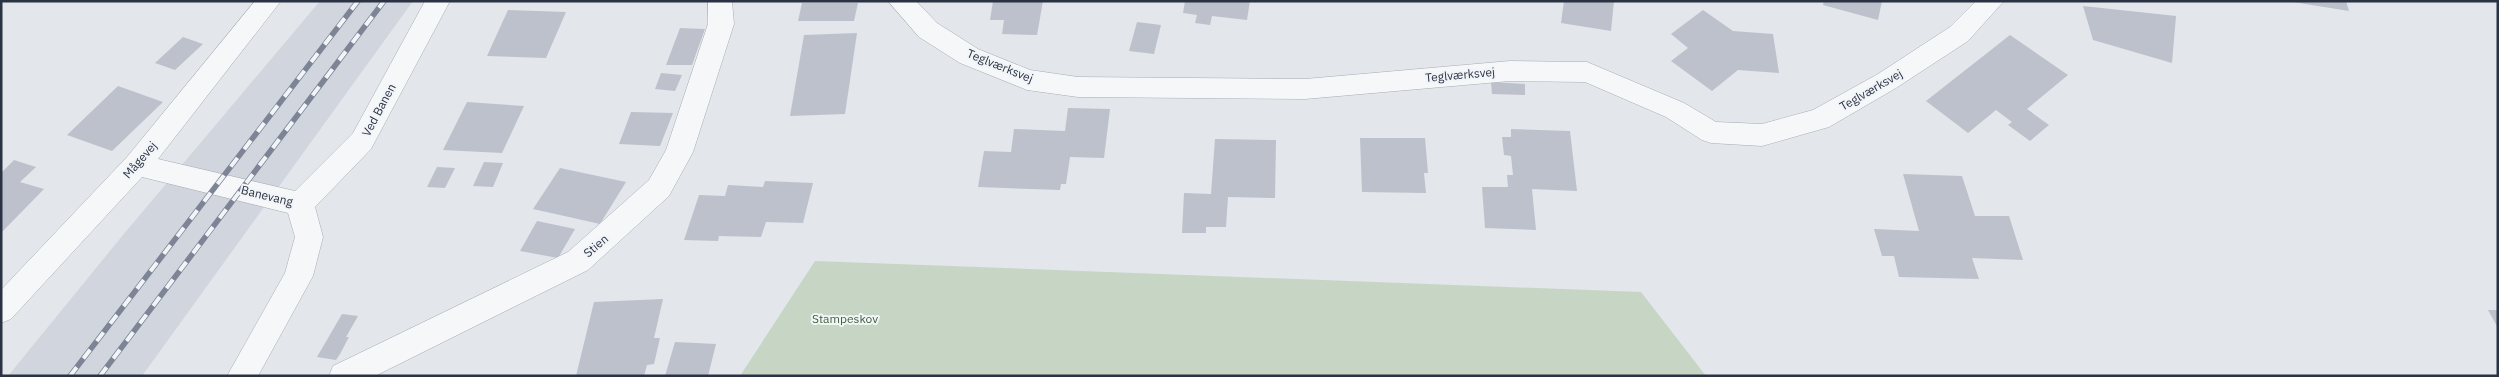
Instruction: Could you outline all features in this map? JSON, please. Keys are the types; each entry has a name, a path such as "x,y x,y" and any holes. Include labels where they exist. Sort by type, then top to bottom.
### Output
{"street":[{"name":"Mågevej","path":"1,310 137,164 269,1"},
{"name":"Ved Banen","path":"300,204 362,141 438,1"},
{"name":"Stien","path":"344,376 578,261 660,188 679,152 721,24 720,1"},
{"name":"Teglværksvej","path":"900,1 928,30 969,56 1027,80 1078,87 1305,89 1510,71 1587,72 1675,110 1711,132 1762,136 1820,119 1887,81 1959,34 1992,1"},
{"name":"Banevang","path":"137,164 300,204 309,237 299,276 242,376"}],"shaded area":[{"path":"320,1 413,1 142,376 8,376 123,235"}],"green space":[{"name":"Stampeskov","path":"815,261 1641,292 1706,376 740,376"}],"building":[{"path":"993,1 1043,1 1037,35 1002,34 1004,20 990,20"},
{"path":"1185,1 1250,1 1247,20 1212,16 1210,25 1195,23 1197,15 1183,13"},
{"path":"1564,1 1614,1 1611,31 1561,23"},
{"path":"1824,1 1882,1 1878,20 1823,5"},
{"path":"2346,1 2349,11 2293,2"},
{"path":"802,3 858,3 854,21 798,21"},
{"path":"2083,6 2176,16 2172,63 2093,40"},
{"path":"508,10 566,12 546,58 487,56"},
{"path":"1703,10 1733,31 1773,34 1779,73 1738,70 1712,91 1671,61 1688,48 1671,34"},
{"path":"1137,22 1161,25 1154,54 1129,51"},
{"path":"680,28 705,29 692,65 666,65"},
{"path":"857,33 845,114 790,116 804,35"},
{"path":"2010,35 2068,75 2027,109 2049,125 2030,141 2008,125 2012,122 1996,110 1968,133 1926,101"},
{"path":"183,37 203,44 175,70 155,63"},
{"path":"661,73 682,75 675,91 655,89"},
{"path":"1491,82 1525,84 1525,95 1492,94"},
{"path":"118,86 163,102 112,151 67,135"},
{"path":"467,102 524,106 502,153 443,150"},
{"path":"1068,108 1110,109 1104,158 1070,157 1066,184 1061,184 1060,190 978,187 984,151 1011,152 1014,129 1065,131"},
{"path":"631,112 673,113 660,146 619,144"},
{"path":"1511,129 1570,131 1577,191 1532,189 1536,230 1485,228 1482,187 1508,187 1507,175 1513,175 1511,156 1504,155 1502,137 1511,137"},
{"path":"1360,138 1425,138 1428,173 1424,173 1426,193 1362,192"},
{"path":"1215,139 1276,140 1275,198 1228,197 1226,227 1206,227 1206,233 1182,233 1184,193 1211,194"},
{"path":"14,160 36,167 20,182 44,189 1,233 1,173"},
{"path":"484,162 503,163 493,187 473,186"},
{"path":"437,167 455,168 445,188 427,187"},
{"path":"560,168 626,182 600,224 533,209"},
{"path":"1903,174 1962,176 1975,216 2009,216 2023,260 1972,258 1979,279 1899,277 1894,256 1882,256 1874,229 1919,231"},
{"path":"765,181 813,183 803,223 766,222 761,237 719,236 718,241 684,240 699,195 725,196 728,185 763,187"},
{"path":"537,221 575,229 558,258 520,251"},
{"path":"663,299 654,338 660,338 654,364 647,365 644,376 576,376 594,302"},
{"path":"2488,310 2498,310 2498,328"},
{"path":"342,314 358,316 346,337 349,337 340,354 336,360 317,357"},
{"path":"675,342 716,344 708,376 665,376"}],"railway":[{"path":"70,376 358,1"},
{"path":"100,376 384,1"}]}
